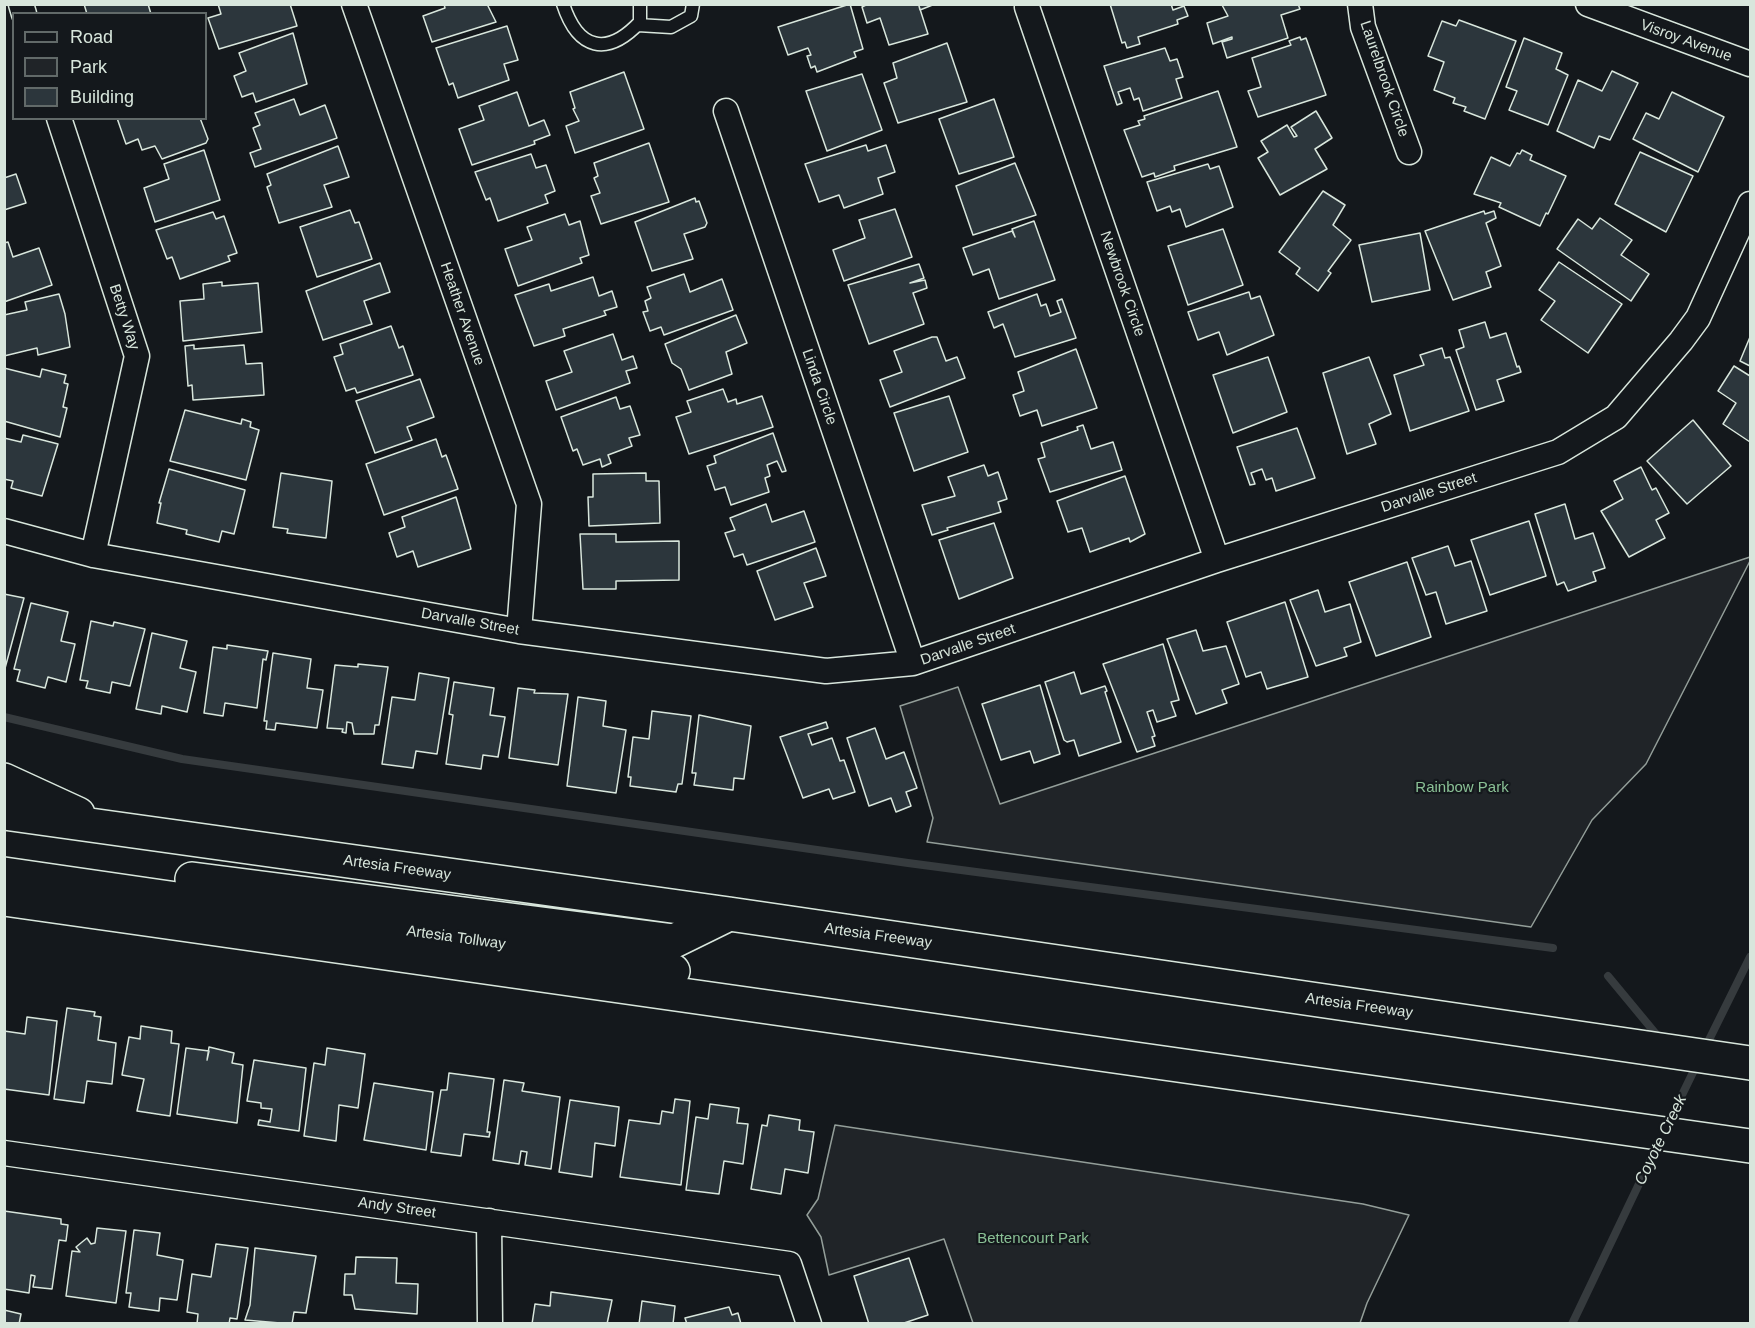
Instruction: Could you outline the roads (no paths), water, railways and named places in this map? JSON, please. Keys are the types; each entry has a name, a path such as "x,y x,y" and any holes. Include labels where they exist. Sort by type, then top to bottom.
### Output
{"highway":[{"path":"4,780 112,829"},
{"name":"Artesia Freeway","path":"4,813 729,914 1750,1063"},
{"name":"Artesia Tollway","path":"4,853 674,941 729,914"},
{"name":"Artesia Tollway","path":"4,874 862,997 898,1025"},
{"path":"4,899 1750,1146"}],"street":[{"name":"Heather Avenue","path":"354,4 529,504 519,631"},
{"name":"Laurelbrook Circle","path":"1360,4 1363,27 1409,152"},
{"name":"Visroy Avenue","path":"1588,4 1750,64"},
{"name":"Newbrook Circle","path":"1027,8 1217,560"},
{"name":"Linda Circle","path":"726,111 913,663"},
{"name":"Betty Way","path":"60,120 137,356 93,555"},
{"name":"Darvalle Street","path":"4,531 93,555 519,631 826,671 913,663 1217,560 1558,452 1616,417 1650,379 1698,318 1750,204"},
{"name":"Andy Street","path":"4,1153 789,1264 809,1323"},
{"path":"489,1221 490,1323"}],"lane":[{"path":"562,4 578,35 591,45 608,44 628,35 640,22 640,4"},
{"path":"638,25 671,27 691,16 693,4"}],"waterway":[{"path":"4,717 182,759 908,863 1553,948"},
{"name":"Coyote Creek","path":"1704,1050 1750,957"},
{"path":"1608,976 1661,1040"},
{"name":"Coyote Creek","path":"1667,1126 1698,1062"},
{"name":"Coyote Creek","path":"1572,1324 1660,1140"}],"park label":[{"name":"Rainbow Park","path":"1462,788"},
{"name":"Bettencourt Park","path":"1033,1239"}]}
